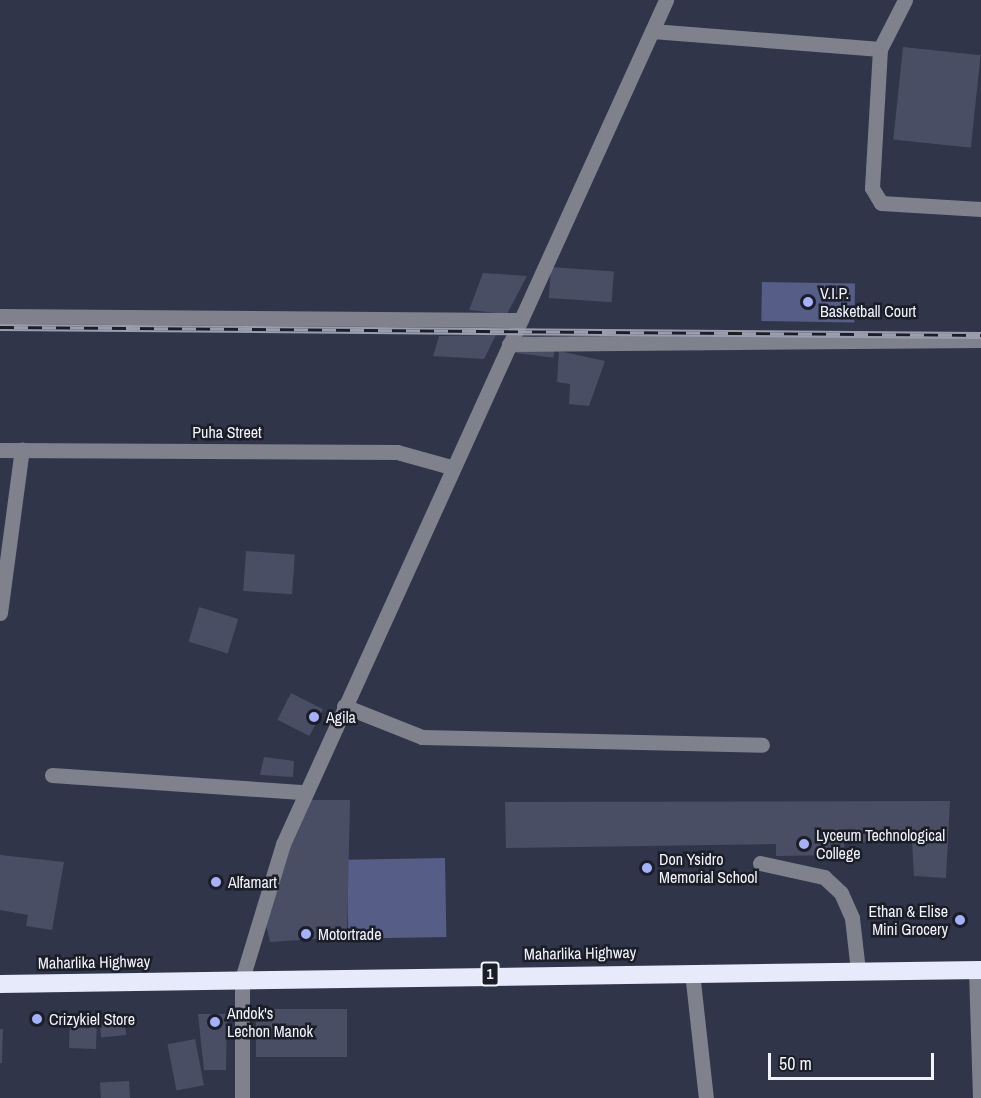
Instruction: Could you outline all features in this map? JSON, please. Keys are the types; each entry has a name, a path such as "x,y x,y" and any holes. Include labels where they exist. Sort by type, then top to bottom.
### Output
{"highway":[{"name":"Maharlika Highway","path":"0,984 692,972 979,970"}],"street":[{"path":"242,1098 242,979 304,792 666,0"},
{"path":"905,0 879,49 872,188 881,203 981,209"},
{"path":"652,32 879,49"},
{"path":"0,316 521,320"},
{"path":"509,344 981,340"},
{"path":"0,613 22,449"},
{"name":"Puha Street","path":"0,450 397,452 451,467"},
{"path":"344,706 422,736 762,745"},
{"path":"52,775 304,792"},
{"path":"760,863 824,877 841,893 852,918 858,971"},
{"path":"979,970 980,1098"},
{"path":"692,972 706,1098"}],"shaded area":[{"name":"V.I.P. Basketball Court","path":"762,282 855,284 854,323 761,321"},
{"path":"445,858 446,937 348,939 347,860"}],"building":[{"path":"903,47 981,55 971,148 893,139"},
{"path":"551,267 614,271 612,302 549,298"},
{"path":"483,273 527,276 507,314 469,310"},
{"path":"496,335 484,359 433,356 439,336"},
{"path":"516,335 556,340 554,358 514,353"},
{"path":"559,351 605,361 589,406 569,404 570,384 557,382"},
{"path":"246,551 295,554 292,594 243,591"},
{"path":"199,607 238,619 228,653 188,641"},
{"path":"291,693 323,709 309,736 277,720"},
{"path":"264,757 294,761 293,777 260,775"},
{"path":"310,800 350,800 347,937 270,942 263,911 283,844"},
{"path":"950,801 946,878 914,876 912,841 844,843 844,855 776,856 776,844 506,848 505,802"},
{"path":"0,855 64,862 52,930 26,926 28,915 0,910"},
{"path":"256,1009 347,1009 347,1057 256,1057"},
{"path":"198,1014 227,1014 226,1070 204,1070"},
{"path":"124,1015 126,1035 101,1038 99,1018"},
{"path":"70,1018 97,1019 96,1049 69,1048"},
{"path":"0,1029 3,1029 2,1063 0,1063"},
{"path":"195,1039 204,1085 176,1090 168,1044"},
{"path":"129,1081 130,1098 101,1098 100,1083"}],"railway":[{"path":"0,327 981,335"}],"place":[{"name":"V.I.P. Basketball Court","path":"808,302"},
{"name":"Agila","path":"314,717"},
{"name":"Lyceum Technological College","path":"804,844"},
{"name":"Don Ysidro Memorial School","path":"647,868"},
{"name":"Alfamart","path":"216,882"},
{"name":"Ethan & Elise Mini Grocery","path":"960,920"},
{"name":"Motortrade","path":"306,934"},
{"name":"Crizykiel Store","path":"37,1019"},
{"name":"Andok's Lechon Manok","path":"215,1022"}]}
